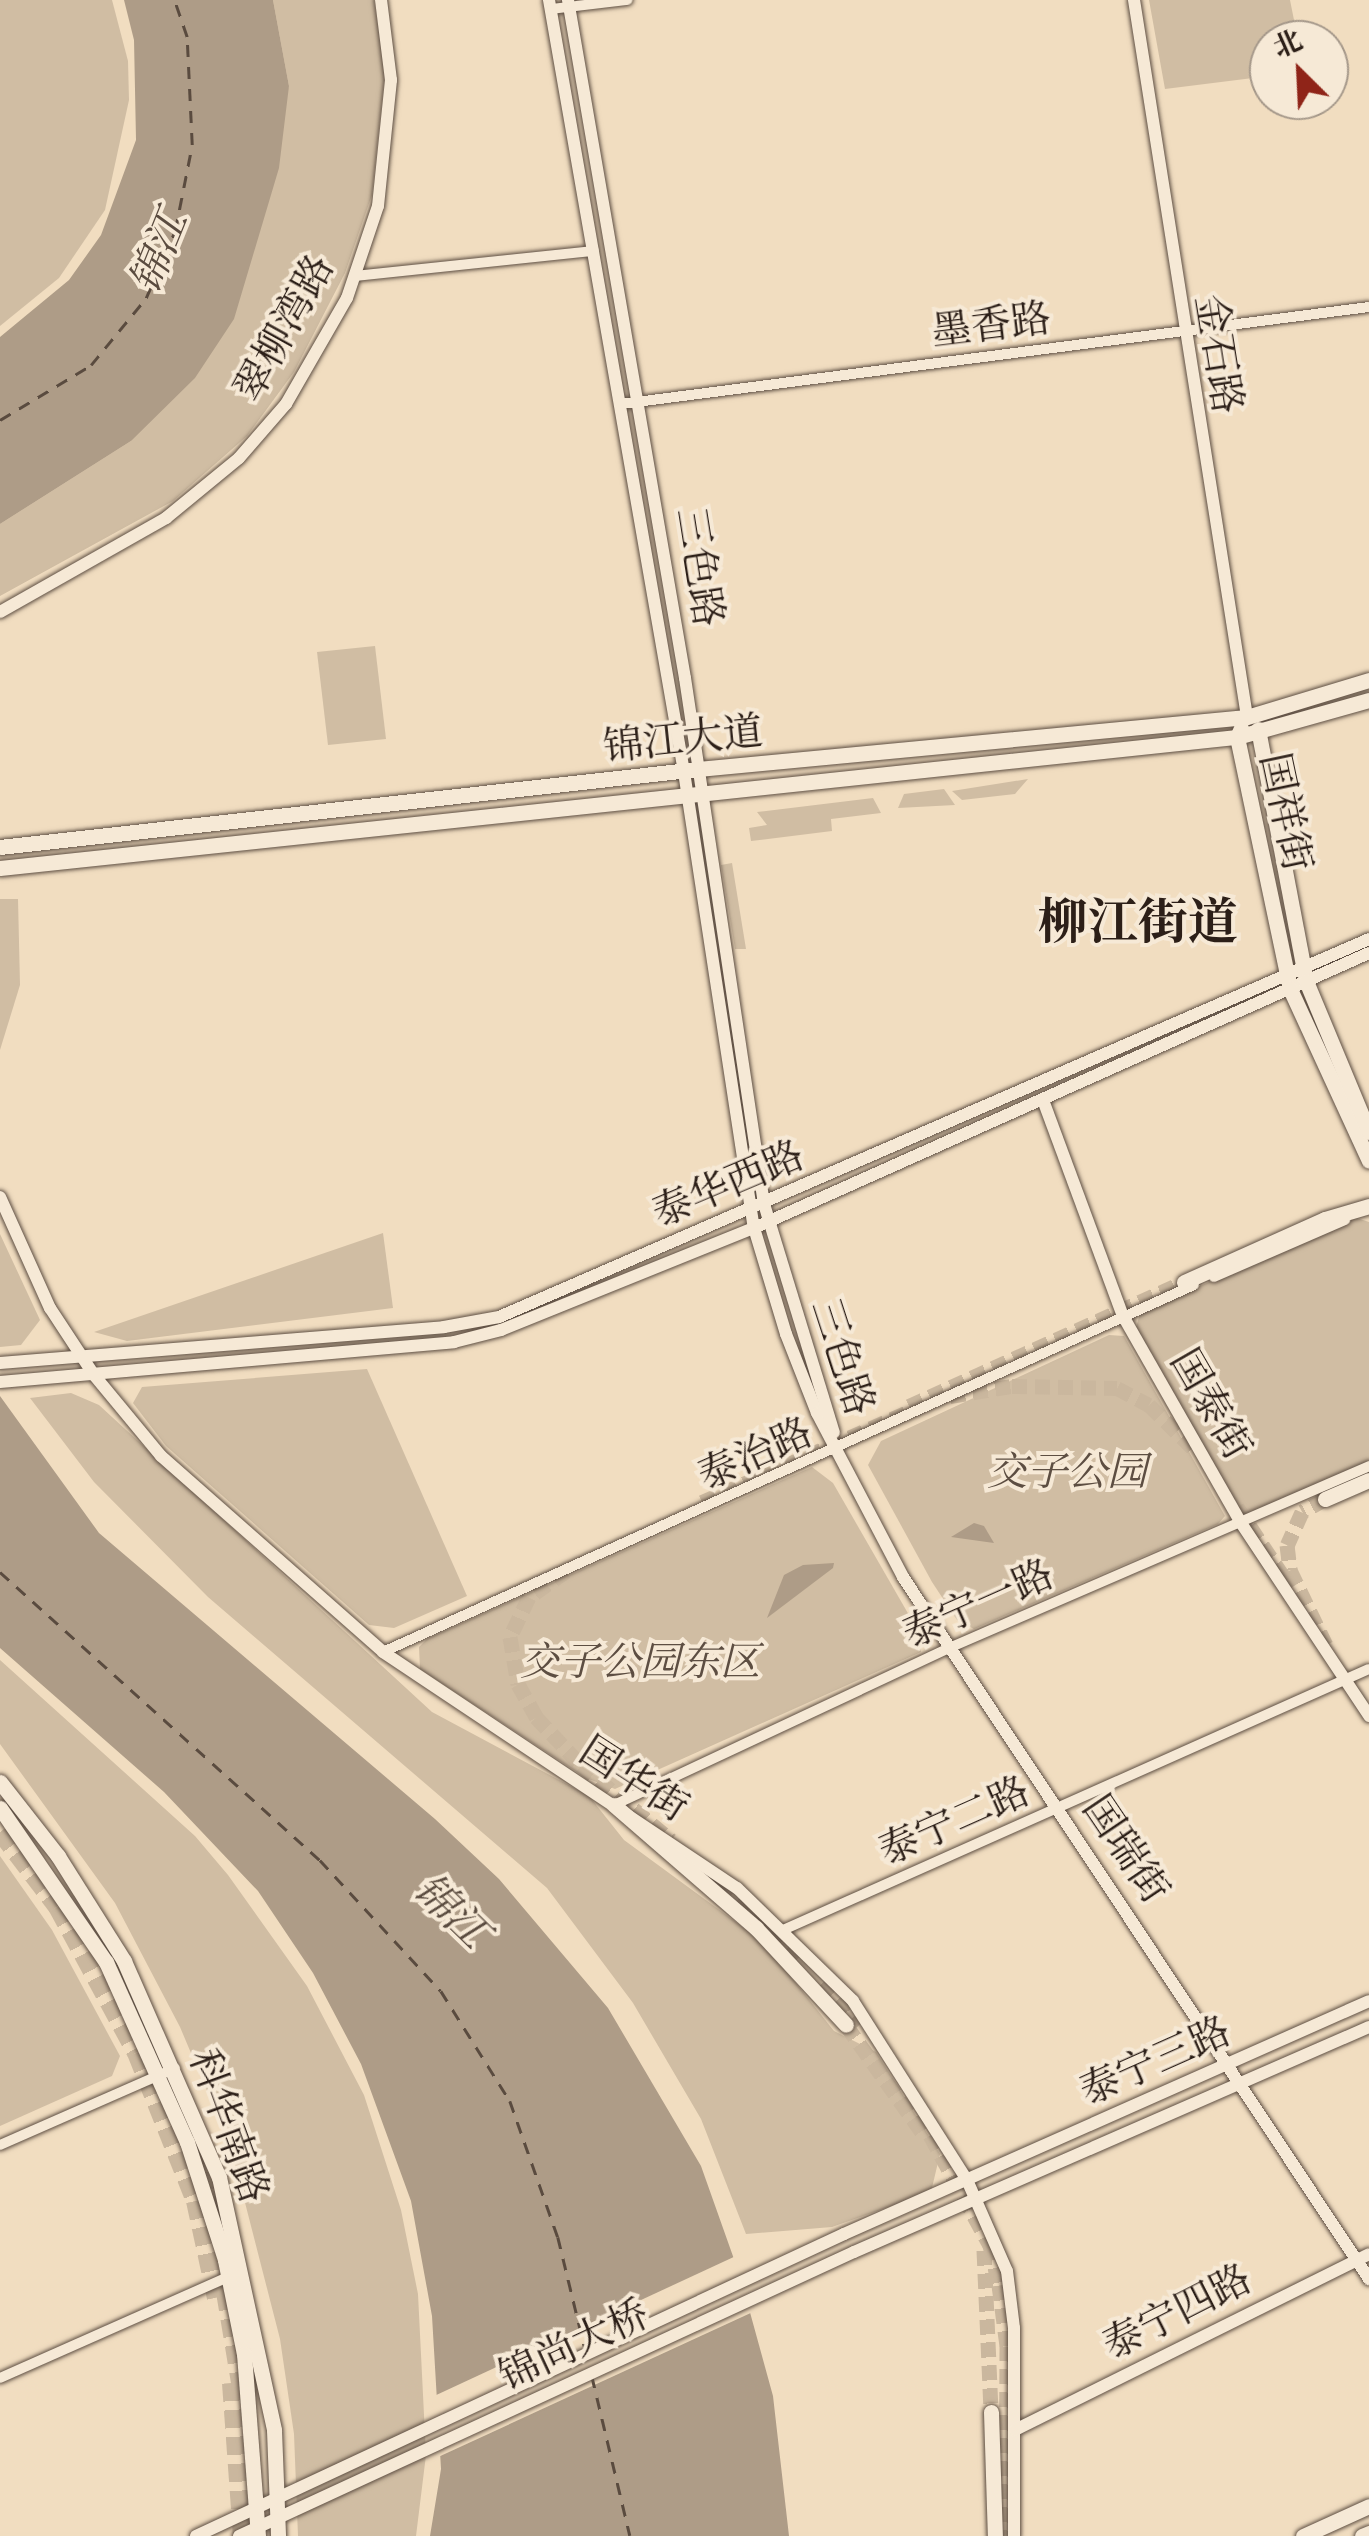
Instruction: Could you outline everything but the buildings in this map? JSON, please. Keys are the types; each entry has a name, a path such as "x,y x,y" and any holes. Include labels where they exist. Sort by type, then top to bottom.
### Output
{"main road":[{"name":"锦江大道","path":"0,847 691,770 1247,717 1369,680"},
{"name":"锦江大道","path":"0,868 1237,737 1369,700"},
{"name":"国祥街","path":"1369,1132 1296,979 1262,733 1247,717 1237,737 1296,979 1369,1161"},
{"path":"1184,1282 1325,1219 1369,1208"},
{"path":"1325,1499 1369,1480"},
{"name":"科华南路","path":"0,1782 113,1942 167,2071 218,2177 237,2247 274,2430 278,2536"},
{"path":"614,1805 756,1928 846,2026"},
{"name":"科华南路","path":"0,1808 66,1896 167,2071 228,2277 244,2354 257,2532"},
{"path":"991,2412 995,2536"},
{"path":"1304,2536 1369,2506"},
{"path":"1362,2536 1369,2533"}],"street":[{"name":"翠柳湾路","path":"0,612 166,518 238,458 286,404 355,276 378,206 392,80 380,0"},
{"path":"550,4 628,0"},
{"name":"金石路","path":"1134,0 1182,331 1247,717"},
{"name":"三色路","path":"550,4 691,770"},
{"name":"三色路","path":"568,4 640,401 694,793 760,1225 839,1450"},
{"path":"355,276 594,251"},
{"name":"墨香路","path":"621,404 1369,307"},
{"name":"泰华西路","path":"0,1382 454,1342 501,1330 760,1225 1043,1100 1296,979 1369,939"},
{"name":"泰华西路","path":"0,1364 79,1354 444,1328 499,1317 1296,979 1369,953"},
{"name":"国泰街","path":"1043,1100 1123,1316 1242,1523 1369,1716"},
{"name":"国华街","path":"0,1197 24,1257 79,1354 162,1456 383,1652 737,1888 853,2001 979,2201 1006,2270 1015,2430 1014,2536"},
{"name":"泰治路","path":"383,1652 839,1450 1123,1316 1369,1208"},
{"name":"国瑞街","path":"839,1450 903,1577 1363,2257 1369,2279"},
{"name":"泰宁一路","path":"614,1805 949,1648 1369,1466"},
{"name":"泰宁二路","path":"783,1930 1369,1669"},
{"name":"泰宁三路","path":"844,2234 1369,2001"},
{"name":"泰宁三路","path":"854,2252 979,2201 1369,2027"},
{"path":"0,2145 167,2071"},
{"name":"锦尚大桥","path":"196,2536 844,2234"},
{"name":"锦尚大桥","path":"239,2536 257,2532 320,2497 854,2252"},
{"name":"泰宁四路","path":"1015,2430 1363,2257"},
{"path":"0,2378 228,2277"}],"green space":[{"path":"0,0 112,0 128,61 129,100 105,210 59,278 0,326"},
{"path":"273,0 374,0 385,72 372,195 345,273 294,372 247,436 173,501 0,596 0,524 131,441 289,86"},
{"path":"1149,0 1290,0 1294,20 1249,20 1249,78 1165,89"},
{"path":"375,646 386,739 328,745 317,652"},
{"path":"1028,779 1015,794 962,800 952,791"},
{"path":"944,789 955,805 898,808 904,794"},
{"path":"873,798 881,813 831,819 832,831 751,841 749,828 767,825 757,812"},
{"path":"732,863 746,949 735,949 721,865"},
{"path":"0,899 18,899 20,985 0,1050"},
{"path":"1354,1217 1369,1222 1369,1462 1254,1515 1240,1508 1211,1464 1136,1328 1140,1313"},
{"path":"383,1233 393,1308 127,1341 94,1332"},
{"path":"0,1234 40,1320 21,1345 0,1347"},
{"name":"交子公园","path":"1109,1335 1124,1336 1225,1516 1218,1524 974,1629 957,1620 932,1582 868,1465 881,1441"},
{"path":"367,1369 467,1596 394,1628 369,1625 166,1446 133,1403 142,1387"},
{"path":"71,1393 99,1405 432,1712 589,1796 624,1840 763,1942 834,2031 876,2052 940,2154 931,2192 832,2227 746,2234 701,2119 633,2003 547,1888 208,1597 94,1482 30,1398"},
{"name":"交子公园东区","path":"812,1467 833,1483 917,1629 921,1652 615,1789 586,1778 420,1669 419,1647 427,1639"},
{"path":"0,1660 195,1836 228,1875 307,1986 364,2095 401,2210 418,2294 426,2455 416,2536 298,2536 294,2434 280,2339 231,2148 180,2027 115,1903 0,1744"},
{"path":"0,1856 52,1930 120,2056 112,2076 0,2126"}],"water":[{"name":"锦江","path":"124,0 273,0 289,86 279,168 234,319 195,378 131,441 0,524 0,337 69,280 101,235 136,140 134,40"},
{"name":"锦江","path":"0,1396 99,1533 435,1819 499,1879 608,2008 701,2166 740,2276 773,2396 789,2536 430,2536 441,2469 432,2316 411,2201 361,2064 313,1973 258,1891 164,1792 0,1648"},
{"path":"974,1523 984,1526 994,1543 951,1537"},
{"path":"834,1563 833,1568 767,1618 784,1575 803,1565"}],"pier":[{"path":"738,2255 755,2311 436,2458 432,2397"}],"ferry route":[{"path":"0,420 91,365 146,298 175,231 192,145 187,37 174,0"},
{"path":"0,1572 320,1860 441,1991 510,2101 558,2237 585,2349"},
{"path":"592,2376 630,2536"}],"tunnel":[{"path":"909,1406 1184,1282"},
{"path":"950,1396 1012,1386 1117,1388 1149,1405 1197,1452"},
{"path":"702,1502 919,1407"},
{"path":"1325,1499 1302,1512 1287,1545 1290,1570 1326,1645"},
{"path":"1237,1507 1291,1588"},
{"path":"566,1571 529,1597 510,1637 518,1684 536,1717 581,1765 671,1840"},
{"path":"0,1832 57,1907 136,2053 195,2201 216,2298"},
{"path":"703,1869 800,1958"},
{"path":"824,1981 861,2023"},
{"path":"846,2025 922,2132"},
{"path":"919,2115 990,2245 999,2285 1007,2346 1006,2536"},
{"path":"199,2146 222,2211"},
{"path":"984,2250 991,2412"},
{"path":"225,2292 242,2395"},
{"path":"231,2383 242,2536"}],"district":[{"name":"柳江街道","path":"1138,923"}]}
